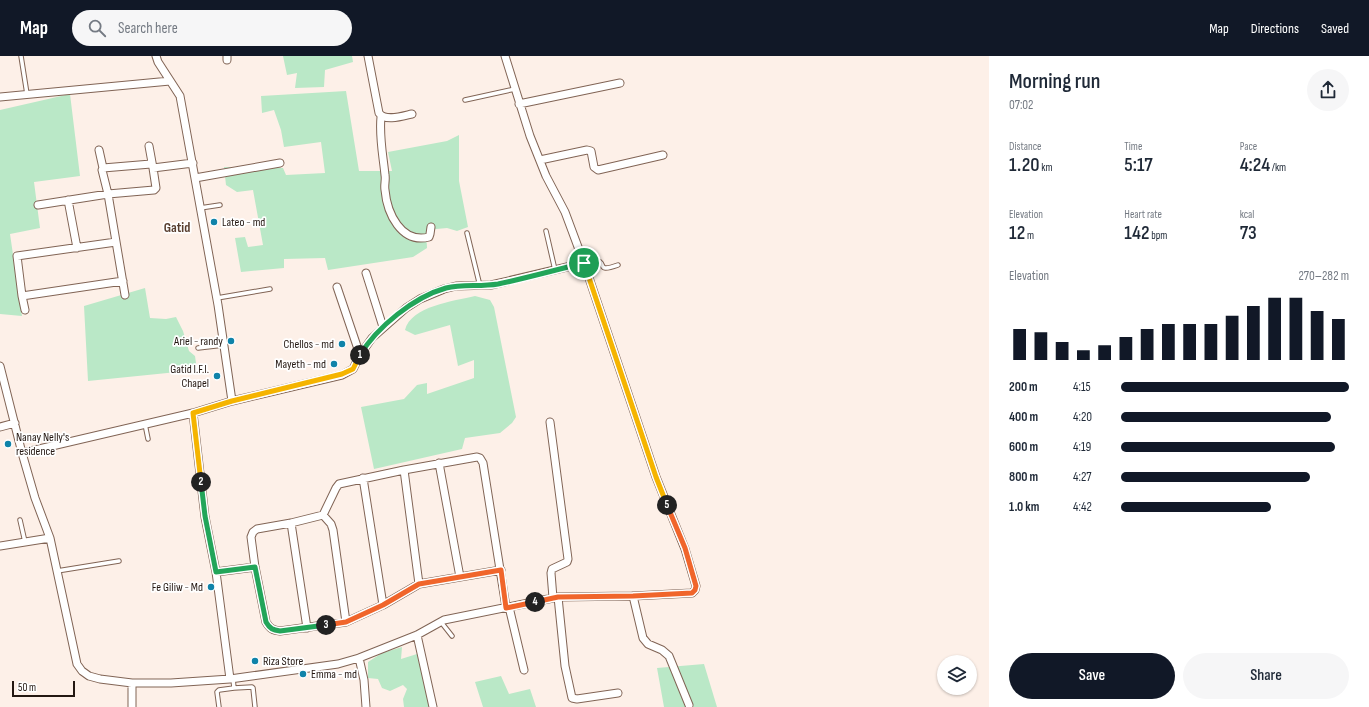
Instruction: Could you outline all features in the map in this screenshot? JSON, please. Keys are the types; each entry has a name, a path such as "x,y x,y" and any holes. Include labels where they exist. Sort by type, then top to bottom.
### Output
{"street":[{"path":"156,56 180,96 217,298 232,401"},
{"path":"368,56 381,117 380,130 385,174 384,190 393,222 410,236 421,239 428,238 431,226"},
{"path":"0,366 35,498 50,538 77,664 82,671 89,676 132,684 232,679 338,664 359,658 417,635 441,622 555,598 692,593 696,586 685,548 656,477 565,212 546,176 530,136 505,56"},
{"path":"0,97 170,81"},
{"path":"519,104 620,83"},
{"path":"381,117 386,118 412,114"},
{"path":"38,205 108,194 154,190 156,188 149,146"},
{"path":"99,150 125,295"},
{"path":"540,160 587,150 591,151 594,167 598,170 663,155"},
{"path":"103,168 193,163"},
{"path":"195,178 280,163"},
{"path":"68,200 78,248"},
{"path":"24,310 17,256 116,242"},
{"path":"22,453 193,413 232,401 342,374 353,369 360,355 372,338 383,327 406,308 420,299 444,289 456,286 480,286 500,283 583,262"},
{"path":"366,273 383,327"},
{"path":"22,296 123,281"},
{"path":"337,287 360,355"},
{"path":"193,413 205,516 216,572 232,679"},
{"path":"550,422 568,559 567,562 552,569 551,573 565,666 572,698 577,699 618,693"},
{"path":"0,426 15,423"},
{"path":"324,515 339,484 439,463 477,457 480,458 483,463 508,607 524,670"},
{"path":"439,463 460,576"},
{"path":"404,470 419,584"},
{"path":"364,478 383,605"},
{"path":"324,515 257,529 253,532 251,537 255,567 266,622 270,628 274,630 280,631 307,628 346,622 383,605 419,584 501,570"},
{"path":"324,515 331,524 333,530 346,622"},
{"path":"291,523 307,628"},
{"path":"0,546 50,538"},
{"path":"216,572 255,567"},
{"path":"633,596 643,638 648,644 662,650 669,656 689,705"},
{"path":"417,635 432,707"},
{"path":"359,658 364,680 366,707"},
{"path":"132,684 132,707"}],"lane":[{"path":"21,56 27,94"},
{"path":"465,100 515,89"},
{"path":"200,208 220,205"},
{"path":"546,231 555,270"},
{"path":"467,233 480,286"},
{"path":"583,262 596,259 606,269 618,264"},
{"path":"217,298 270,289"},
{"path":"198,348 224,345"},
{"path":"145,424 148,439"},
{"path":"20,520 25,542"},
{"path":"57,571 119,561"},
{"path":"441,622 452,636"},
{"path":"232,679 234,688"},
{"path":"219,707 217,692 219,690 252,686 254,688 255,707"}],"green space":[{"path":"283,56 352,56 353,62 325,70 324,87 295,88 297,73 287,75"},
{"path":"346,91 359,171 392,171 388,152 447,141 459,135 459,181 468,227 457,231 447,228 426,230 427,248 413,257 328,270 325,258 284,259 284,268 241,272 235,238 245,237 248,247 263,245 253,190 237,192 226,185 224,167 283,168 286,175 325,173 321,142 284,147 281,130 274,110 262,113 261,96"},
{"path":"70,94 80,176 34,182 40,228 10,234 22,316 0,314 0,110"},
{"path":"145,288 150,318 166,319 176,317 183,331 189,351 195,356 197,370 88,381 84,306"},
{"path":"475,296 490,300 494,307 516,417 512,423 500,433 465,438 462,449 374,469 361,407 404,399 417,385 427,383 427,394 474,378 474,360 458,366 450,325 415,335 405,330 409,322 416,315 434,306"},
{"path":"402,647 401,659 417,654 428,698 437,707 404,707 403,699 407,689 403,685 390,691 382,688 378,679 368,678 368,662 382,653"},
{"path":"704,664 717,707 664,707 657,668"},
{"path":"501,676 509,694 530,689 536,707 483,707 475,682"}],"place":[{"name":"Lateo - md","path":"214,222"},
{"name":"Ariel - randy","path":"231,341"},
{"name":"Chellos - md","path":"342,344"},
{"name":"Mayeth - md","path":"334,364"},
{"name":"Gatid I.F.I. Chapel","path":"217,376"},
{"name":"Nanay Nelly's residence","path":"8,444"},
{"name":"Fe Giliw - Md","path":"211,587"},
{"name":"Riza Store","path":"255,661"},
{"name":"Emma - md","path":"303,674"}],"district":[{"name":"Gatid","path":"177,227"}],"route":[{"path":"584,263 656,477 685,548 696,586 695,590 692,593 633,596 558,597 506,608 501,570 419,584 383,605 346,622 280,631 270,628 266,622 255,567 216,572 205,516 193,413 232,401 342,374 353,369 365,346 383,327 406,308 420,299 444,289 456,286 491,285 584,263"}]}
